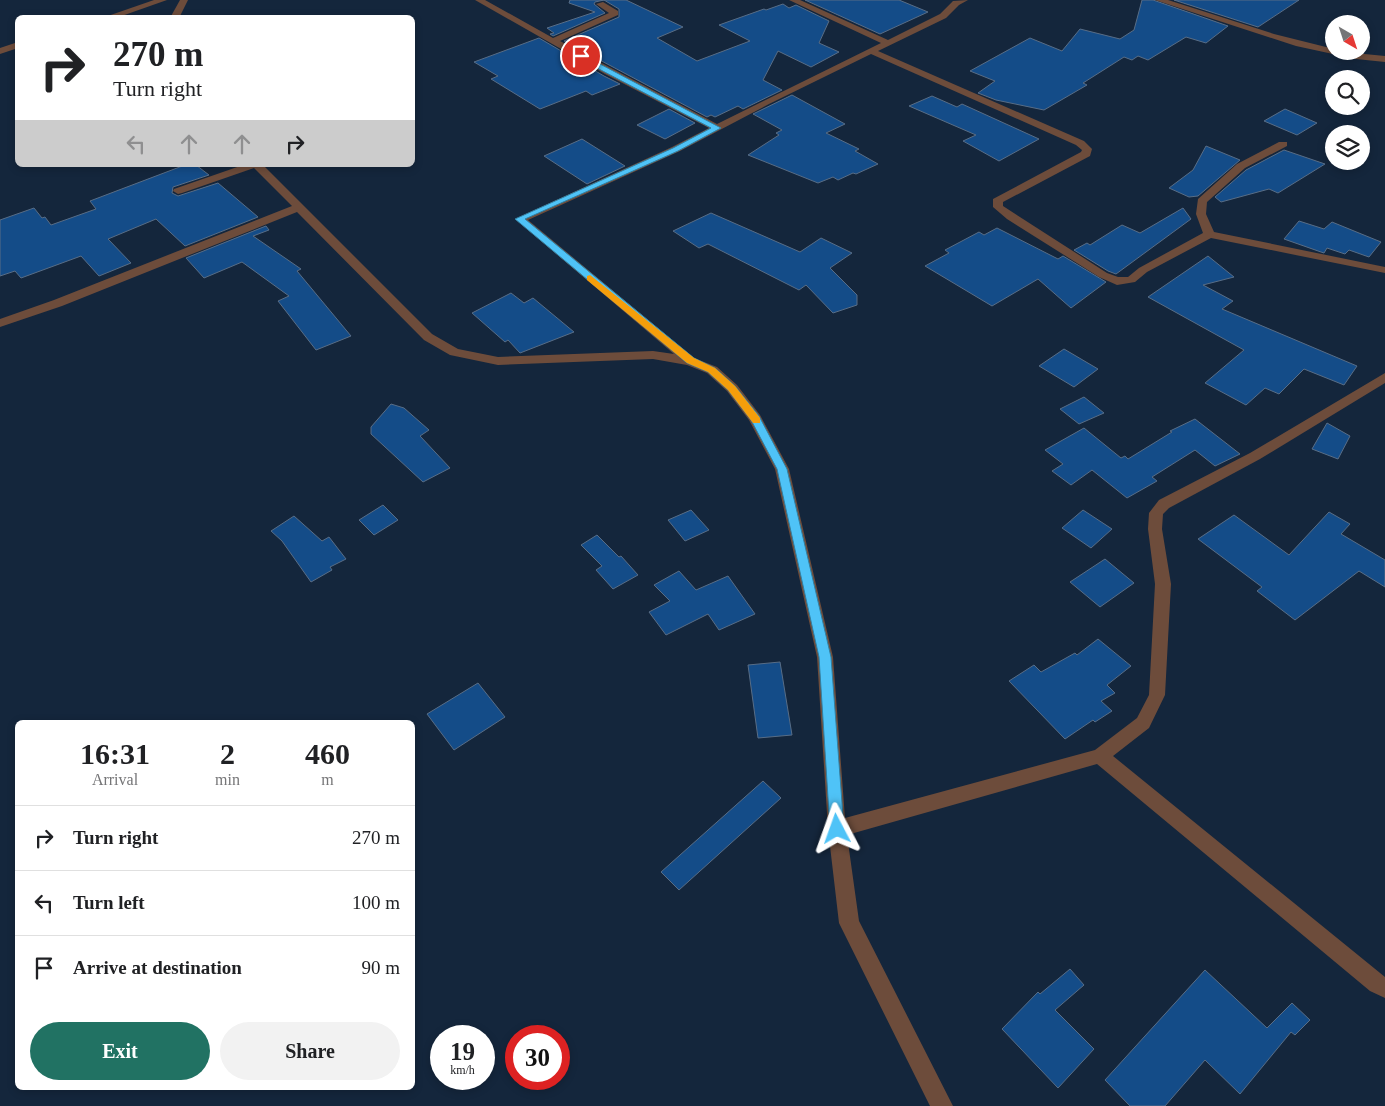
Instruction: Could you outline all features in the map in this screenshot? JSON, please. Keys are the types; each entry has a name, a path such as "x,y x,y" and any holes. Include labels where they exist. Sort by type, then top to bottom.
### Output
{"street":[{"path":"116,15 163,0"},
{"path":"176,15 184,0"},
{"path":"479,0 717,128"},
{"path":"793,0 888,43"},
{"path":"1159,0 1202,12 1300,45 1331,53 1385,59"},
{"path":"690,361 520,219 676,149 943,16 956,1"},
{"path":"553,41 615,13 600,4"},
{"path":"0,50 15,46"},
{"path":"871,51 1080,143 1086,149 1086,154 997,201 998,207 1103,276 1117,281 1131,280 1143,270 1210,234 1385,270"},
{"path":"1210,234 1201,214 1202,201 1241,166 1283,144"},
{"path":"178,191 247,167"},
{"path":"258,167 428,337 454,352 498,361 653,355 690,361 712,370 732,388 755,418 782,469 825,657 837,829 849,923 942,1106"},
{"path":"0,323 58,303 299,207"},
{"path":"837,829 1100,756 1143,723 1157,695 1163,584 1155,528 1156,513 1164,504 1255,456 1385,377"},
{"path":"1100,756 1377,984 1385,988"}],"building":[{"path":"570,0 604,0 594,4 605,13 553,36 550,34 554,33 547,28 595,12 569,3"},
{"path":"604,0 626,0 683,27 657,38 697,61 750,41 719,25 783,4 789,8 796,5 829,21 819,43 839,52 811,67 778,51 763,80 782,90 743,109 738,106 715,117 711,115 707,117 564,41 619,17 619,9"},
{"path":"805,0 899,0 928,12 880,34"},
{"path":"1142,0 1153,0 1228,26 1206,43 1186,37 1148,60 1138,56 1132,60 1124,57 1083,83 1087,85 1044,110 996,100 978,93 995,81 970,71 1030,38 1062,51 1080,29 1120,39 1134,30"},
{"path":"1174,0 1299,0 1258,27"},
{"path":"539,38 620,84 592,95 586,91 540,109 491,79 498,76 474,62"},
{"path":"792,95 845,124 826,133 859,149 855,151 878,164 838,180 833,177 818,183 748,155 779,135 776,133 782,130 753,114"},
{"path":"932,96 957,107 962,104 1039,139 999,161 963,141 976,135 909,106"},
{"path":"669,109 695,123 665,139 637,125"},
{"path":"1285,109 1317,123 1297,135 1264,121"},
{"path":"582,139 625,166 587,184 544,156"},
{"path":"1206,146 1240,160 1198,196 1189,197 1169,188 1193,170"},
{"path":"1284,150 1325,164 1278,193 1269,189 1221,202 1215,197 1246,170"},
{"path":"180,167 199,167 209,175 173,187 172,193 178,196 218,183 258,217 185,246 156,219 108,239 131,263 99,276 81,256 21,278 15,271 0,276 0,220 34,208 51,225 96,209 90,201"},
{"path":"1183,208 1191,219 1116,274 1074,250 1087,243 1090,245 1122,225 1140,233"},
{"path":"711,213 800,252 821,238 852,253 830,268 857,295 857,305 833,313 806,285 799,290 708,244 699,248 673,231"},
{"path":"1299,221 1324,229 1332,222 1381,242 1369,257 1349,250 1345,254 1327,248 1324,253 1284,239"},
{"path":"266,226 269,230 253,236 301,269 297,271 351,336 316,350 278,301 289,296 242,262 204,278 186,258"},
{"path":"997,228 1058,259 1063,256 1106,282 1071,308 1038,279 992,306 925,266 949,253 945,250 979,232 984,235"},
{"path":"1208,256 1234,277 1203,285 1233,301 1222,309 1357,366 1344,385 1304,369 1279,394 1265,388 1246,405 1205,383 1244,350 1148,297"},
{"path":"511,293 524,303 533,298 574,332 520,353 508,340 505,342 472,313"},
{"path":"1064,349 1098,369 1074,387 1039,366"},
{"path":"1084,397 1104,413 1079,424 1060,409"},
{"path":"391,404 404,408 429,430 420,436 450,468 423,482 371,434 371,427"},
{"path":"1195,419 1240,454 1215,466 1195,450 1152,477 1157,481 1127,498 1092,470 1071,485 1052,471 1063,464 1045,450 1084,428 1121,458 1125,456 1128,459 1172,432 1170,431"},
{"path":"1327,423 1350,436 1338,459 1312,449"},
{"path":"383,505 398,520 374,535 359,520"},
{"path":"691,510 709,530 685,541 668,520"},
{"path":"1083,510 1112,529 1091,548 1062,528"},
{"path":"1329,512 1350,524 1341,534 1385,560 1385,587 1359,571 1295,620 1257,591 1262,587 1198,539 1234,515 1289,555"},
{"path":"294,516 322,541 329,537 346,559 330,567 332,570 311,582 282,541 271,531"},
{"path":"597,535 619,557 621,556 638,575 613,589 596,570 602,566 581,545"},
{"path":"1105,559 1134,583 1100,607 1070,582"},
{"path":"679,571 696,590 728,576 755,614 719,630 708,614 666,635 649,612 670,601 654,585"},
{"path":"1098,639 1131,666 1107,685 1115,693 1101,701 1112,711 1095,722 1093,720 1065,739 1009,681 1034,665 1041,672 1075,653 1077,655"},
{"path":"780,662 792,735 758,738 748,665"},
{"path":"478,683 505,717 454,750 427,714"},
{"path":"763,781 781,798 679,890 661,872"},
{"path":"1070,969 1084,985 1055,1010 1094,1049 1058,1088 1002,1029 1038,992 1040,994"},
{"path":"1205,970 1267,1028 1292,1003 1310,1020 1295,1035 1291,1032 1240,1094 1205,1060 1165,1106 1130,1106 1105,1080"}],"slow traffic":[{"path":"590,278 690,361 712,370 732,388 756,421"}],"route":[{"path":"581,56 717,128 676,149 520,219 690,361 712,370 732,388 755,418 782,469 825,657 837,829"}]}
